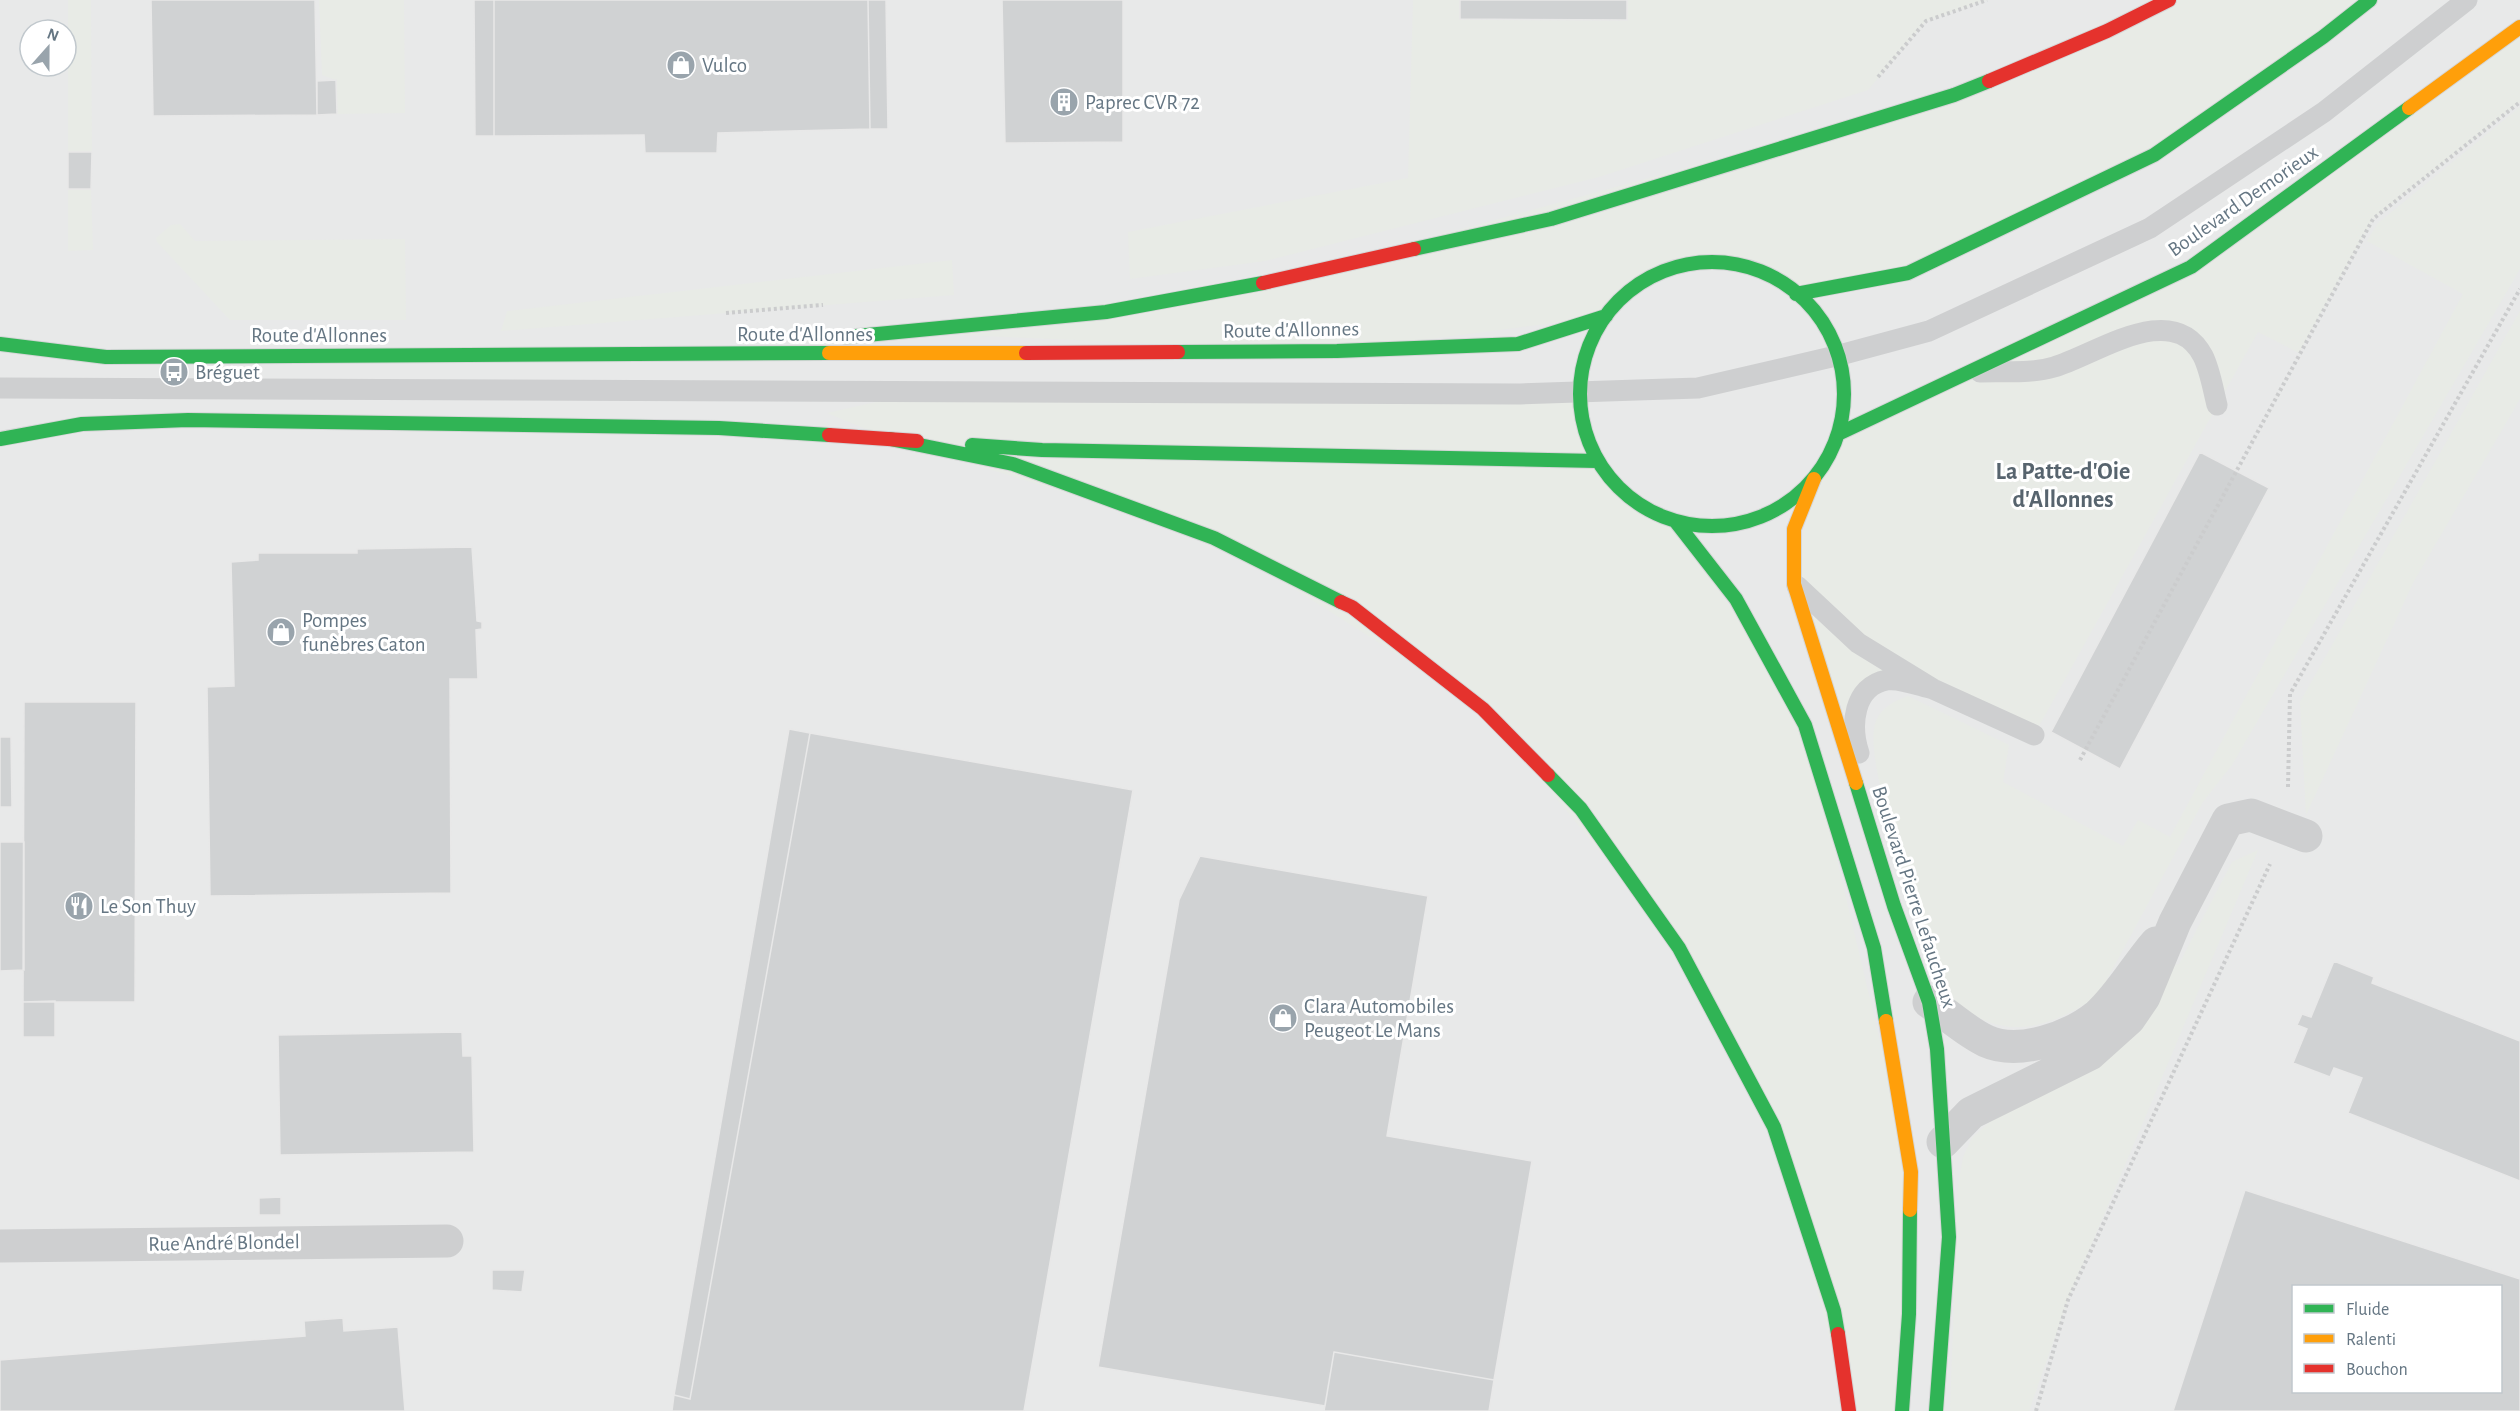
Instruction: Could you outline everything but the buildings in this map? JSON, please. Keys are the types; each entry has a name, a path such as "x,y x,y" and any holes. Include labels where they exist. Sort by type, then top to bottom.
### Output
{"main road":[{"path":"716,356 884,332 1106,312 1266,282 1551,219 1954,95 2107,31 2169,0"},
{"path":"1796,294 1908,273 2154,155 2323,37 2370,0"},
{"name":"Boulevard Demorieux","path":"1838,434 2190,267 2520,27"},
{"path":"1814,479 1775,511 1717,526 1698,527 1652,513 1631,500 1597,461 1584,429 1580,393 1580,372 1586,352 1606,316 1623,297 1665,269 1696,263 1723,262 1749,268 1775,278 1796,294 1821,321 1840,355 1844,390 1838,434"},
{"name":"Route d'Allonnes","path":"0,345 106,357 716,356 1337,351 1518,344 1606,316"},
{"path":"0,439 82,424 188,420 708,428 1042,450 1597,461"},
{"name":"Boulevard Pierre Lefaucheux","path":"1838,434 1814,479 1794,529 1794,584 1894,906 1929,1002 1938,1049 1949,1237 1936,1411"},
{"path":"890,439 1013,464 1214,538 1352,607 1483,709 1549,775 1581,808 1679,948 1774,1127 1834,1311 1850,1411"},
{"path":"1676,522 1736,599 1805,725 1874,948 1911,1172 1909,1314 1902,1411"}],"street":[{"path":"1943,1142 1971,1113 1990,1102 2050,1076 2090,1054 2110,1039 2144,997 2175,922 2228,820 2251,815 2306,836"},
{"path":"1929,1002 1961,1027 1988,1042 2011,1048 2041,1043 2080,1026 2097,1015 2112,1000 2136,965 2175,922"},
{"name":"Rue André Blondel","path":"0,1246 447,1241"}],"lane":[{"path":"0,388 1580,393 1698,388 1840,355 1929,331 2150,228 2324,112 2467,0"},
{"path":"1968,372 2052,368 2145,330 2165,329 2182,335 2195,345 2203,357 2217,405"},
{"path":"1794,584 1858,643 1933,689 2034,735"},
{"path":"1894,906 1884,834 1855,741 1856,705 1870,686 1889,680 1933,689"}],"path":[{"path":"2080,760 2373,219 2520,102"},
{"path":"716,314 835,304"}],"shaded area":[{"path":"0,0 2520,0 2520,1411 0,1411"},
{"path":"68,0 91,0 92,152 68,152 68,78 78,78 78,18 68,18"},
{"path":"319,0 404,0 405,113 337,114 336,80 322,75"},
{"path":"1413,0 1460,0 1460,19 1627,0 1987,0 1926,21 1868,90 1599,177 1265,261 1130,279 1128,232 1408,178"},
{"path":"2169,0 2370,0 2154,155 1908,273 1796,293 1750,269 1715,262 1681,264 1647,278 1606,316 1337,351 884,332 1267,282 1954,95"},
{"path":"2520,27 2520,102 2373,219 2299,353 2258,332 2034,735 1933,689 1870,686 1855,741 1794,584 1814,479 1838,434 2191,267"},
{"path":"2520,107 2520,269 2232,765 2203,802 2098,996 2059,1018 2022,1027 2003,1026 1985,1020 1967,1010 1948,995 1899,855 1878,774 1874,742 1876,721 1879,716 1889,705 1908,696 2009,745 2003,782 2123,846 2138,820 2170,837 2463,294 2367,241 2378,223"},
{"path":"68,189 91,189 93,250 68,251"},
{"path":"180,224 195,241 405,239 406,320 230,320 157,242 156,238 171,225"},
{"path":"952,260 954,295 501,331 507,311"},
{"path":"2520,311 2520,399 2413,583 2306,815 2300,702"},
{"path":"925,391 1579,393 1589,438 1607,473 1635,501 1676,522 1805,725 1911,1172 1902,1411 1849,1411 1774,1127 1679,948 1483,709 1214,538 890,439 827,413"},
{"path":"2258,850 2068,1300 2029,1411 1950,1411 1958,1186 1963,1157 1972,1138 2156,970 2179,964 2232,862"}],"traffic: fast":[{"path":"1796,294 1908,273 2154,155 2323,37 2370,0"},
{"path":"1414,249 1551,219 1954,95 1989,81"},
{"path":"1838,434 2191,267 2409,108"},
{"path":"1712,262 1738,265 1762,272 1785,285 1805,301 1821,321 1834,344 1841,368 1844,394 1841,420 1834,444 1821,467 1805,487 1785,503 1762,516 1738,523 1712,526 1686,523 1662,516 1639,503 1619,487 1603,467 1590,444 1583,420 1580,394 1583,368 1590,344 1603,321 1619,301 1639,285 1662,272 1686,265 1712,262"},
{"path":"846,337 1106,312 1263,283"},
{"path":"1178,352 1337,351 1518,344 1606,316"},
{"path":"0,344 106,357 829,353"},
{"path":"0,439 82,424 188,420 719,428 829,435"},
{"path":"890,439 1013,464 1214,538 1341,602"},
{"path":"972,445 1042,450 1597,461"},
{"path":"1676,522 1736,599 1805,725 1874,948 1886,1021"},
{"path":"1548,775 1581,809 1679,948 1774,1127 1834,1311 1838,1334"},
{"path":"1856,783 1894,906 1929,1002 1937,1049 1949,1237 1936,1411"},
{"path":"1902,1411 1909,1314 1910,1210"}],"traffic: slow":[{"path":"2409,108 2520,27"},
{"path":"829,353 1026,353"},
{"path":"1814,479 1794,529 1794,584 1856,783"},
{"path":"1886,1021 1911,1172 1910,1210"}],"traffic: jam":[{"path":"1989,81 2107,31 2169,0"},
{"path":"1263,283 1414,249"},
{"path":"1026,353 1178,352"},
{"path":"829,435 917,441"},
{"path":"1341,602 1352,607 1483,709 1548,775"},
{"path":"1838,1334 1849,1411"}],"place":[{"name":"Vulco","path":"681,65"},
{"name":"Paprec CVR 72","path":"1064,102"},
{"name":"Bréguet","path":"174,372"},
{"name":"Pompes funèbres Caton","path":"281,632"},
{"name":"Le Son Thuy","path":"79,906"},
{"name":"Clara Automobiles Peugeot Le Mans","path":"1283,1018"}],"district":[{"name":"La Patte-d'Oie d'Allonnes","path":"2063,486"}]}
